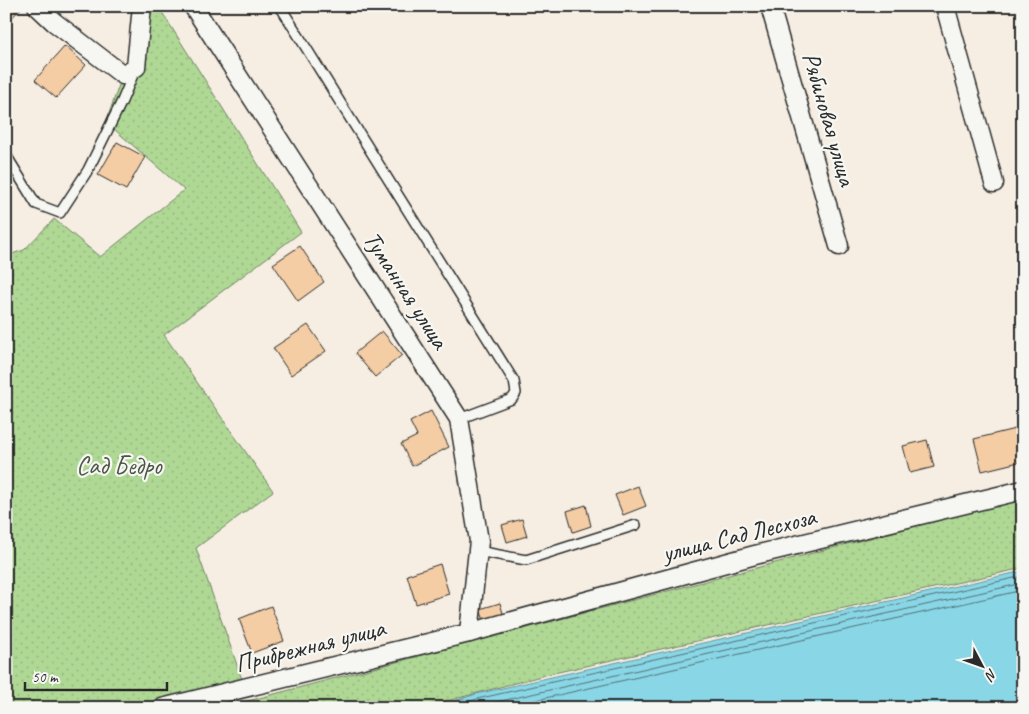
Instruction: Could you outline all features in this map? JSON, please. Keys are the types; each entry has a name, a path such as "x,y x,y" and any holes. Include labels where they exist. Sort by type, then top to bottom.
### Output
{"street":[{"path":"37,6 54,22 123,75 136,67 142,6"},
{"name":"Туманная улица","path":"193,6 459,419 479,541 469,632"},
{"name":"Рябиновая улица","path":"770,6 839,246"},
{"path":"945,6 994,183"},
{"name":"улица Сад Лесхоза","path":"469,632 755,555 1023,490"},
{"name":"Прибрежная улица","path":"162,708 469,632"}],"lane":[{"path":"280,6 514,382 516,393 512,399 459,419"},
{"path":"6,154 36,204 60,213 88,170 122,101 136,67"},
{"path":"479,545 483,552 526,560 636,525"}],"green space":[{"name":"Сад Бедро","path":"147,6 158,6 301,232 164,335 273,491 196,548 244,685 155,708 6,708 6,256 24,250 54,219 100,257 184,190 106,122"},
{"path":"1023,498 1023,568 545,675 421,708 221,708"}],"water":[{"path":"1023,571 1023,708 433,708 476,694"}],"building":[{"path":"6,6 23,6 6,24"},
{"path":"65,46 86,65 56,98 35,80"},
{"path":"117,142 145,157 126,190 98,175"},
{"path":"300,246 324,282 298,301 273,264"},
{"path":"308,325 326,351 291,375 273,348"},
{"path":"382,331 402,355 375,377 355,353"},
{"path":"431,411 449,447 412,466 401,444 417,436 410,422"},
{"path":"1023,427 1023,461 982,471 974,439"},
{"path":"927,440 934,467 910,473 903,446"},
{"path":"638,486 646,506 623,515 615,495"},
{"path":"586,505 591,526 573,532 567,511"},
{"path":"522,519 527,536 507,542 502,525"},
{"path":"440,564 449,594 416,604 407,575"},
{"path":"500,603 505,620 486,626 480,609"},
{"path":"271,606 284,641 252,653 239,619"}]}
